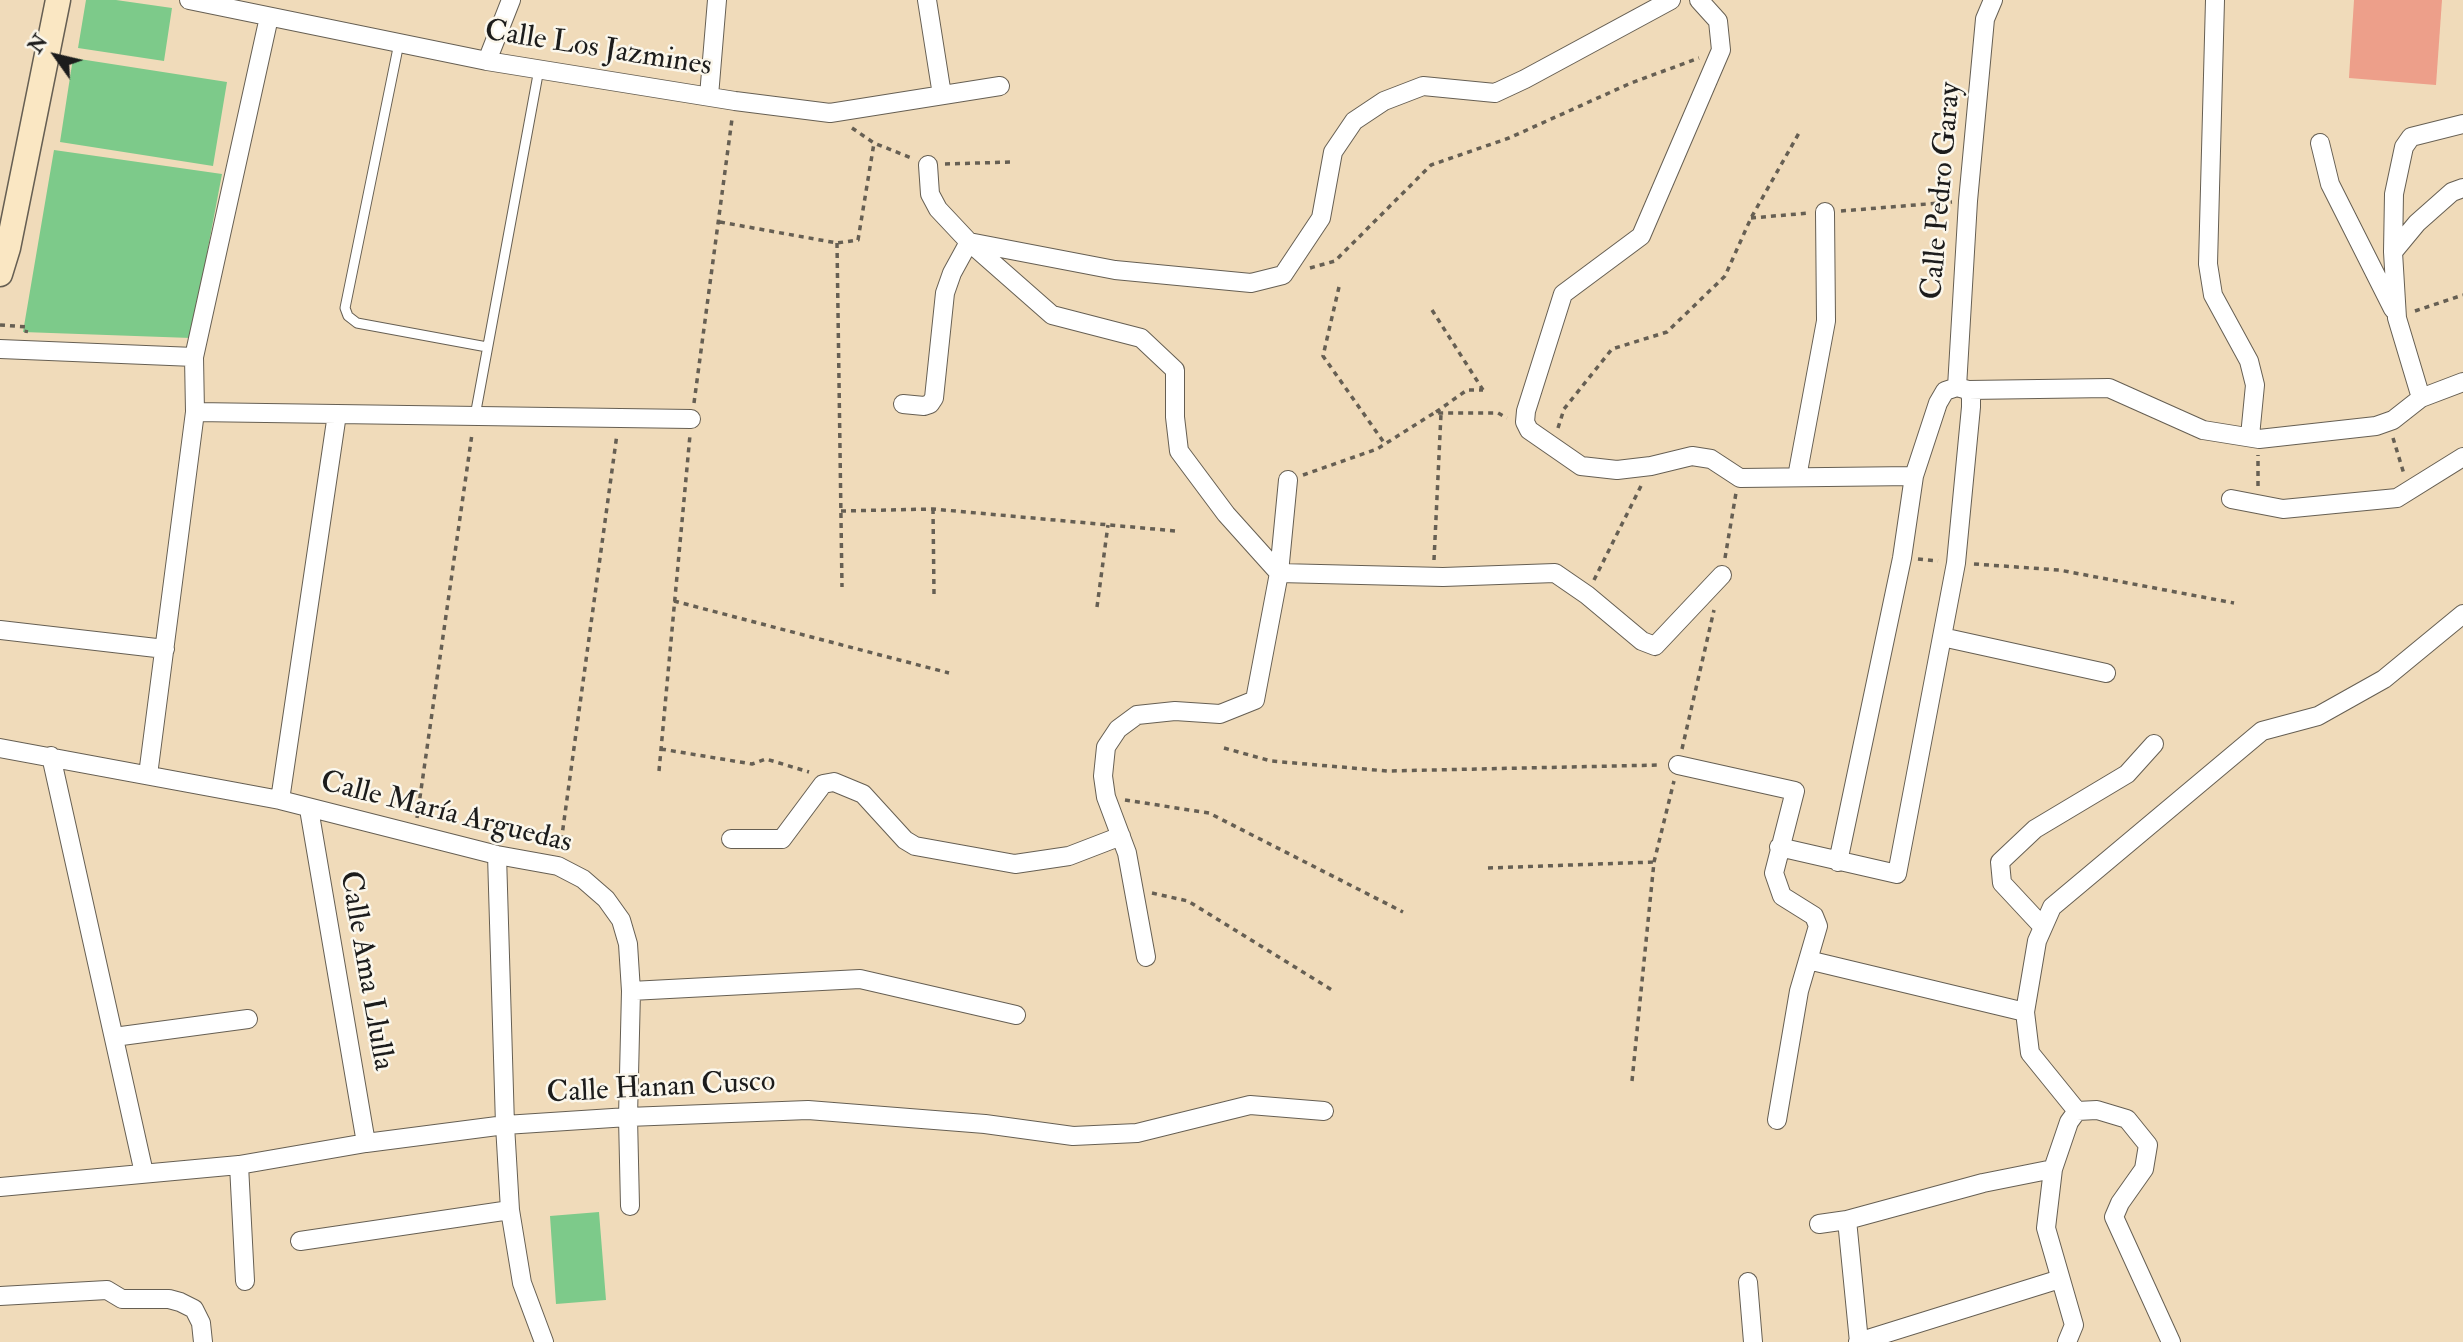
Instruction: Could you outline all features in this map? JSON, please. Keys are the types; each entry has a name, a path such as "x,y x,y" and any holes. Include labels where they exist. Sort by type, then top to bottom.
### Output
{"street":[{"path":"0,274 8,247 58,0"},
{"name":"Calle Los Jazmines","path":"189,0 487,61 830,113 1000,86"},
{"path":"487,61 511,0"},
{"path":"709,96 717,0"},
{"path":"927,0 942,95"},
{"path":"969,242 1115,270 1251,283 1283,275 1321,218 1333,152 1354,121 1384,101 1423,86 1495,93 1671,0"},
{"path":"1699,0 1718,21 1721,50 1641,236 1563,295 1526,411 1525,422 1528,430 1581,466 1616,470 1651,466 1692,456 1711,459 1740,478 1914,476"},
{"name":"Calle Pedro Garay","path":"1838,862 1897,874 1956,564 1971,407 1971,397 1962,389 1968,201 1985,19 1993,0"},
{"path":"2215,0 2208,264 2213,295 2249,361 2255,385 2255,438"},
{"path":"148,775 195,412 194,357 268,17"},
{"path":"2397,317 2393,252 2394,194 2404,147 2411,136 2463,124"},
{"path":"2320,143 2330,184 2397,317 2421,398"},
{"path":"928,165 930,194 938,209 969,242 1052,315 1141,338 1175,370 1175,416 1179,451 1226,514 1279,573 1433,576 1555,573 1587,594 1642,641 1655,646 1722,575"},
{"path":"2393,252 2417,223 2452,192 2463,188"},
{"path":"1797,477 1826,321 1825,212"},
{"path":"903,404 924,406 930,404 934,398 945,293 952,272 969,242"},
{"path":"0,349 194,357"},
{"path":"1779,847 1838,862 1902,558 1914,476 1945,391 2109,388 2203,430 2255,438 2376,426 2393,420 2421,398 2463,382"},
{"path":"195,412 691,419"},
{"path":"280,800 337,414"},
{"path":"2231,499 2283,509 2397,498 2463,457"},
{"path":"1146,957 1127,853 1106,797 1103,776 1105,747 1118,729 1137,715 1175,710 1220,714 1255,700 1279,573 1288,480"},
{"path":"2077,1111 2030,1053 2025,1012 2037,941 2052,907 2262,731 2318,716 2384,679 2463,614"},
{"path":"0,629 165,649"},
{"path":"1942,637 2106,673"},
{"path":"2043,927 2002,883 2000,862 2035,829 2127,774 2154,744"},
{"name":"Calle María Arguedas","path":"0,748 280,800 497,855 558,866 583,879 606,899 621,920 628,944 631,991 628,1117 630,1206"},
{"path":"51,756 144,1173"},
{"path":"1678,765 1795,791 1774,873 1782,897 1814,916 1818,926 1799,991 1777,1120"},
{"path":"731,839 782,839 823,784 834,782 863,794 905,840 915,846 1015,864 1069,856 1121,836"},
{"name":"Calle Ama Llulla","path":"309,808 366,1143"},
{"path":"497,855 510,1210 522,1283 544,1342"},
{"path":"1808,960 2025,1012"},
{"path":"631,991 860,979 1016,1015"},
{"path":"114,1038 248,1019"},
{"name":"Calle Hanan Cusco","path":"0,1187 239,1165 366,1143 505,1125 628,1117 808,1110 985,1124 1073,1136 1137,1133 1250,1105 1324,1111"},
{"path":"2077,1111 2097,1110 2127,1119 2147,1145 2144,1168 2120,1203 2114,1217 2171,1342"},
{"path":"2067,1342 2074,1325 2046,1228 2053,1169 2069,1122 2077,1111"},
{"path":"239,1165 245,1281"},
{"path":"1819,1224 1847,1220 1983,1183 2053,1169"},
{"path":"300,1241 510,1210"},
{"path":"1847,1220 1859,1342 2060,1279"},
{"path":"1748,1282 1753,1342"},
{"path":"0,1296 107,1290 122,1299 169,1299 194,1309 201,1323 203,1342"}],"lane":[{"path":"399,43 345,308 348,317 357,323 487,347"},
{"path":"475,416 539,69"}],"path":[{"path":"1283,275 1335,261 1431,165 1510,138 1631,83 1721,50"},
{"path":"1552,447 1564,410 1612,349 1667,332 1725,276 1751,218 1799,133"},
{"path":"720,222 837,243 859,240 874,143"},
{"path":"1751,218 1968,201"},
{"path":"837,243 842,587"},
{"path":"1339,287 1323,356 1385,444"},
{"path":"2397,317 2463,295"},
{"path":"1288,480 1377,449 1467,390 1483,390 1432,310"},
{"path":"1434,413 1498,413"},
{"path":"1433,576 1441,413"},
{"path":"415,834 475,416"},
{"path":"558,866 619,418"},
{"path":"2255,438 2257,504"},
{"path":"1587,594 1651,466"},
{"path":"841,511 933,509 1176,531"},
{"path":"933,509 934,594"},
{"path":"1097,607 1108,525"},
{"path":"1902,558 2059,570 2234,603"},
{"path":"674,601 949,673"},
{"path":"1224,748 1271,761 1387,771 1678,765"},
{"path":"661,749 752,764 766,760 813,773"},
{"path":"1106,797 1209,813 1403,912"},
{"path":"1488,868 1654,862"},
{"path":"1133,888 1188,901 1332,990"}],"green space":[{"path":"86,0 116,0 172,8 164,61 78,48"},
{"path":"73,58 227,82 213,166 60,142"},
{"path":"54,150 222,174 191,338 23,332"},
{"path":"599,1212 606,1300 556,1304 550,1216"}],"building":[{"path":"2354,0 2442,0 2436,85 2349,78"}]}
